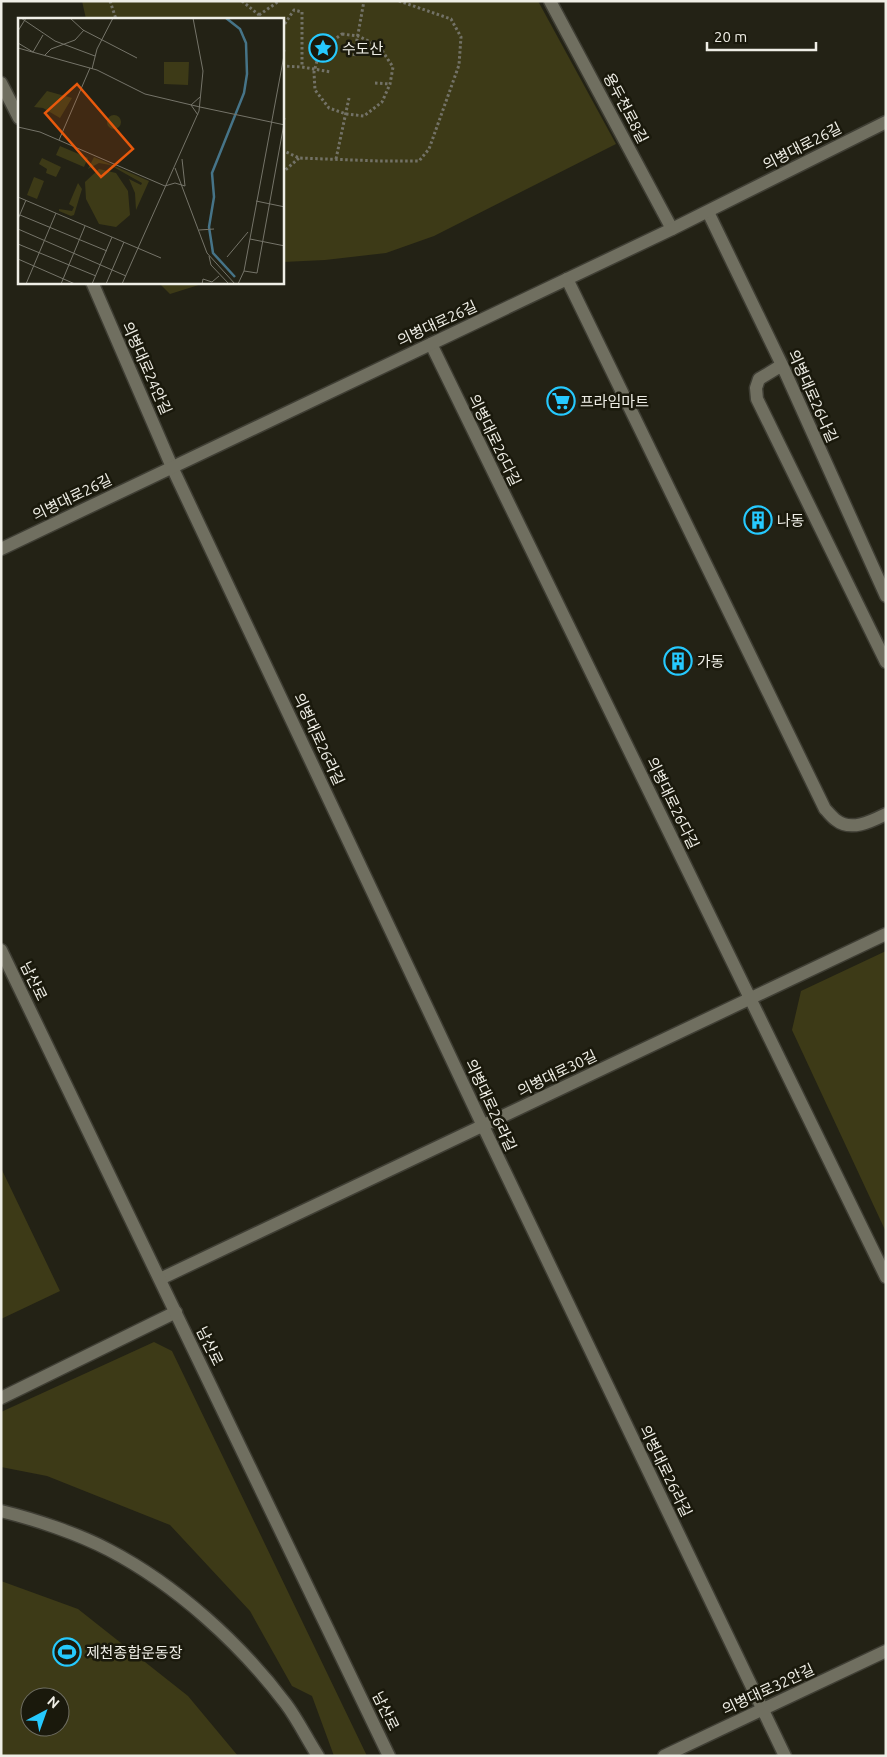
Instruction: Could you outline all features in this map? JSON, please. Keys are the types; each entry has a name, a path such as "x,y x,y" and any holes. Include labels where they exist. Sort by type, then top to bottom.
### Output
{"street":[{"name":"용두천로8길","path":"550,1 672,229"},
{"path":"1,83 18,116"},
{"name":"의병대로26길","path":"1,549 708,212 886,122"},
{"name":"의병대로26나길","path":"708,212 782,365 886,596"},
{"path":"567,279 825,809 838,822 853,825 867,823 886,814"},
{"name":"의병대로24안길","path":"93,284 172,467"},
{"name":"의병대로26다길","path":"431,344 886,1277"},
{"path":"782,365 759,378 756,388 757,399 886,662"},
{"name":"의병대로26라길","path":"172,467 483,1126 785,1756"},
{"name":"의병대로30길","path":"160,1278 886,934"},
{"name":"남산로","path":"1,950 389,1756"},
{"path":"1,1398 176,1312"},
{"path":"1,1511 66,1532 108,1550 150,1575 189,1604 241,1651 286,1705 318,1756"},
{"name":"의병대로32안길","path":"664,1756 886,1651"}],"path":[{"path":"110,1 116,18"},
{"path":"242,1 259,17 279,1"},
{"path":"354,56 364,1"},
{"path":"284,151 299,158 420,161 429,149 459,65 461,37 451,19 399,1"},
{"path":"284,25 294,10 302,12 302,66"},
{"path":"342,34 358,36 379,46 393,67 390,84 382,102 364,116 346,114 329,108 314,90 314,69 320,50 342,34"},
{"path":"284,66 302,66 331,72"},
{"path":"375,83 390,84"},
{"path":"336,159 349,98"},
{"path":"284,170 299,158"}],"shaded area":[{"path":"82,1 538,1 616,144 434,236 386,253 325,260 284,262 284,18 86,18"},
{"path":"160,284 202,284 170,294"},
{"path":"886,951 886,1232 792,1030 801,991"},
{"path":"1,1168 60,1291 1,1319"},
{"path":"154,1342 172,1351 367,1756 334,1756 312,1696 292,1686 250,1611 170,1525 47,1476 1,1467 1,1412"},
{"name":"제천종합운동장","path":"1,1581 78,1609 188,1696 238,1756 1,1756"}],"place":[{"name":"수도산","path":"323,48"},
{"name":"프라임마트","path":"561,401"},
{"name":"나동","path":"758,520"},
{"name":"가동","path":"678,661"},
{"name":"제천종합운동장","path":"67,1652"}]}
